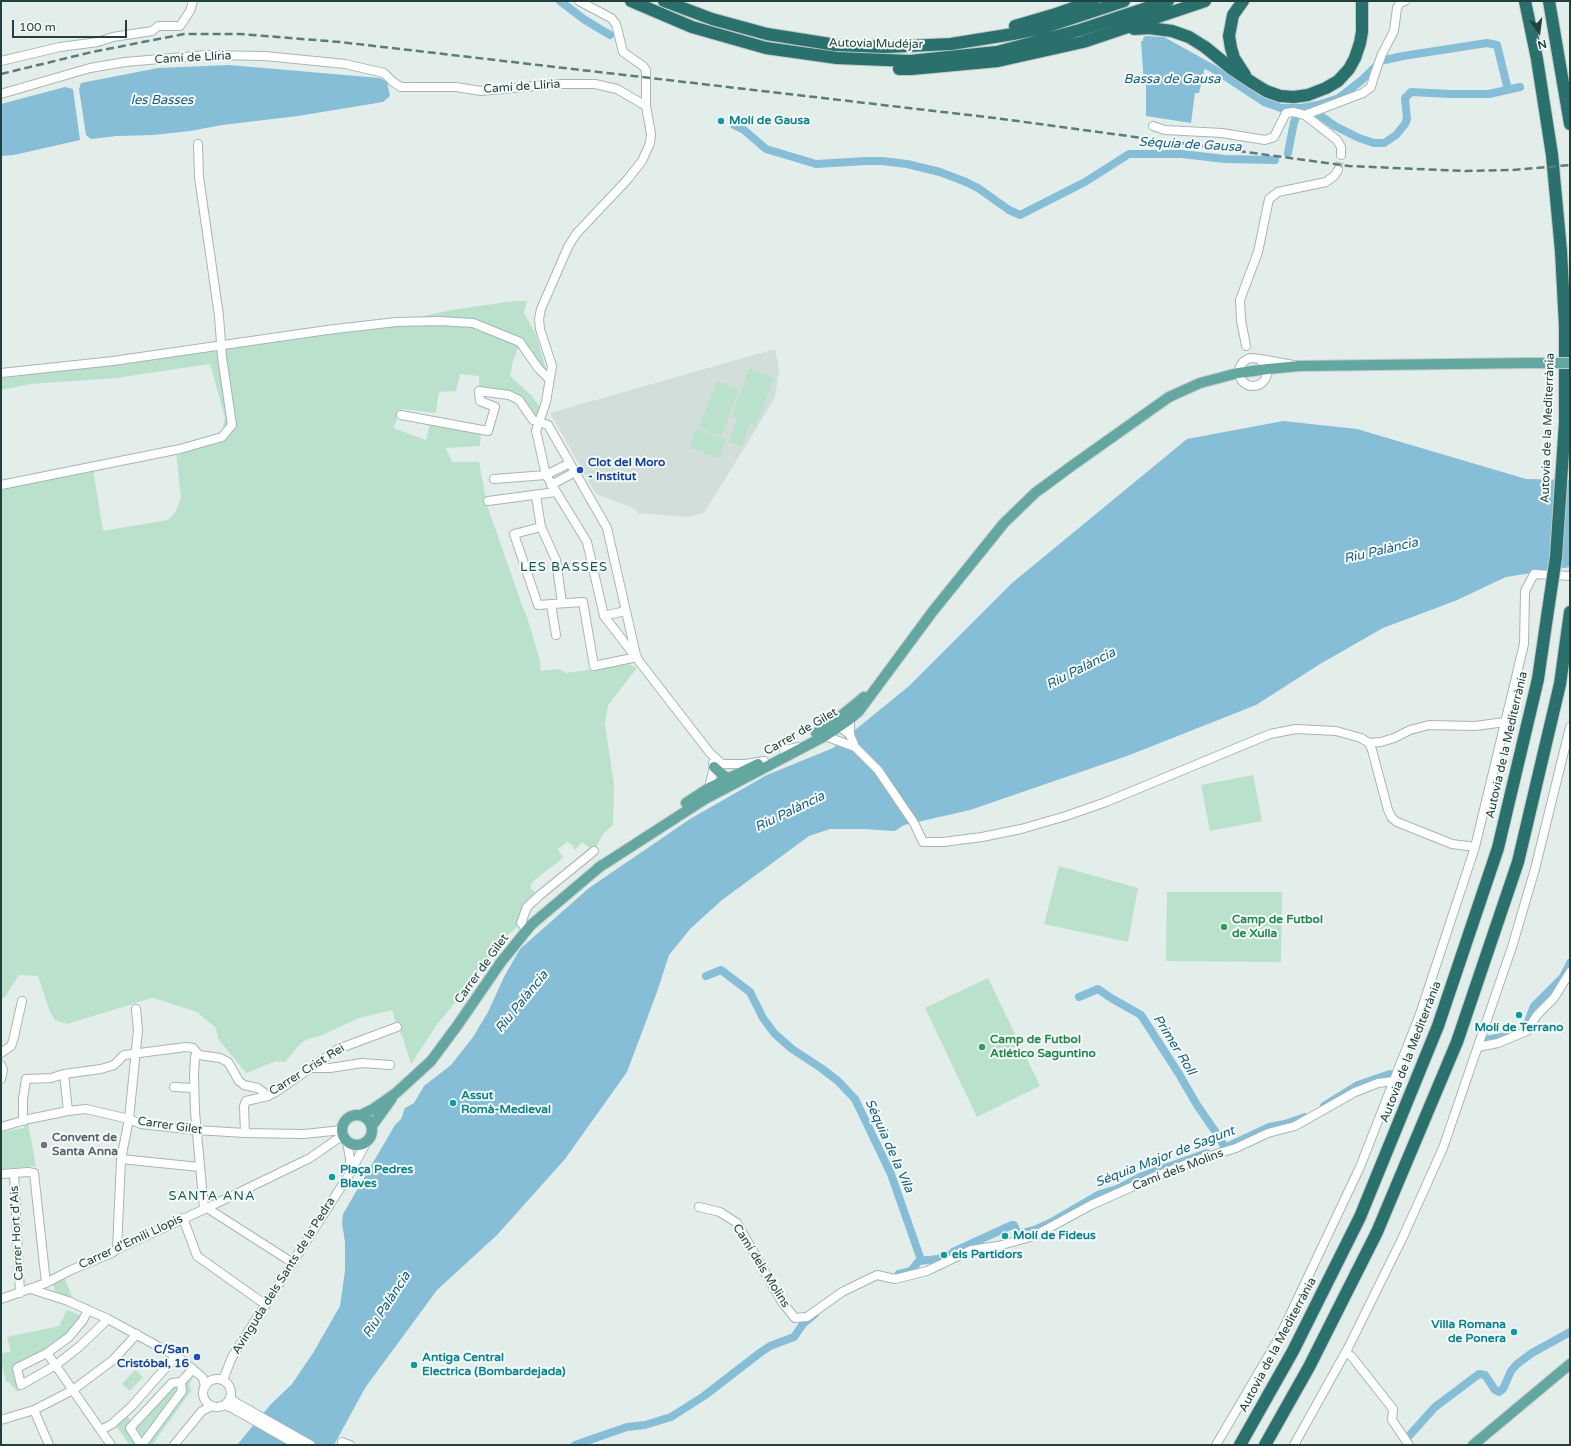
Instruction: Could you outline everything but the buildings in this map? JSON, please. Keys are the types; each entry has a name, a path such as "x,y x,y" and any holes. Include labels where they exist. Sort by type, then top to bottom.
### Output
{"highway":[{"name":"Autovía Mudéjar","path":"631,1 692,27 766,48 837,58 910,61 997,52 1080,30 1168,1"},
{"name":"Autovía Mudéjar","path":"664,1 712,19 767,34 812,42 862,47 906,47 951,44 993,38 1035,29 1124,1"},
{"path":"767,34 853,40 930,40 1006,28 1056,14 1093,1"},
{"path":"692,27 731,45 764,53 837,66 911,69 998,61 1083,42 1205,1"},
{"path":"1243,1 1233,15 1229,36 1234,58 1253,83"},
{"path":"1120,30 1149,28 1172,31 1189,37 1205,47 1232,69 1253,83 1273,93 1294,97 1308,95 1326,88 1338,81 1348,69 1355,58 1360,43 1362,32 1362,1"},
{"name":"Autovia de la Mediterrània","path":"1240,1445 1293,1351 1360,1217 1438,1026 1498,848 1538,679 1556,557 1565,422 1565,326 1560,237 1551,147 1537,59 1525,1"},
{"path":"1549,1 1570,124"},
{"path":"1265,1445 1309,1367 1376,1232 1457,1042 1518,862 1560,684 1569,616"}],"main road":[{"path":"880,682 933,611 1004,523 1035,493 1169,397 1200,383 1238,373 1268,368 1299,366 1570,363"},
{"name":"Carrer de Gilet","path":"729,778 822,731 856,705 880,682"},
{"name":"Carrer de Gilet","path":"361,1115 373,1109 396,1093 431,1061 501,962 531,925 598,868 708,793 777,761 840,727 859,711 880,682"},
{"path":"718,765 729,778 737,778 764,764 777,761"},
{"path":"708,793 723,786 729,778"},
{"name":"Carrer de Gilet","path":"372,1126 396,1093"},
{"path":"361,1115 368,1118 372,1126 372,1135 366,1143 357,1145 344,1135 347,1119 351,1116 361,1115"},
{"path":"1473,1445 1570,1364"}],"street":[{"path":"1,61 60,47 98,42 113,37 152,31 158,26 180,26 190,12 193,1"},
{"path":"579,1 611,18 616,24 623,52 643,66 646,70 646,106 651,134 650,143 642,161 627,180 576,234 568,247 541,309 539,319 540,329 552,366 546,402 536,431 546,475 587,542 604,616 718,765"},
{"path":"1153,126 1165,130 1222,133 1265,140 1274,138 1286,113 1293,112 1305,114 1363,93 1371,87 1382,54 1394,31 1397,8 1400,3 1405,1"},
{"name":"Camí de Llíria","path":"1,94 90,68 125,62 207,54 265,56 345,64 384,73 393,82 401,87 456,87 481,91 556,84 595,84 618,89 646,106"},
{"path":"1305,114 1337,140 1341,147 1341,155"},
{"path":"1,485 180,449 222,437 232,425 219,316 199,177 198,144"},
{"path":"1245,359 1246,346 1241,320 1240,300 1258,252 1269,199 1278,192 1326,182 1334,176 1338,170"},
{"path":"1,373 113,361 327,330 396,322 474,323 520,342 538,368 549,379"},
{"path":"1246,346 1258,358 1268,368 1266,378 1262,383 1255,386 1247,385 1241,380 1238,373 1239,365 1245,359 1258,358 1299,366"},
{"path":"402,415 488,431 495,407 480,401 479,391 509,395 519,400 533,420 548,425 607,528 636,657"},
{"path":"494,478 546,475 570,463"},
{"path":"551,485 575,472"},
{"path":"488,501 536,496 556,492"},
{"path":"536,496 542,527 556,560 562,603"},
{"path":"542,527 514,534 538,605 583,602 594,666 636,657"},
{"path":"1216,1445 1279,1338 1360,1166 1420,1014 1475,847 1524,644 1525,591 1534,574 1570,576"},
{"path":"551,604 556,635"},
{"path":"604,616 625,611"},
{"path":"842,743 840,735 841,721 850,715 856,705"},
{"path":"850,719 850,735 855,747 878,770 914,823 922,842 982,837 1021,829 1066,816 1106,802 1270,734 1296,729 1336,731 1361,738 1369,743 1388,810 1392,818 1410,828 1452,844 1475,847"},
{"path":"1369,743 1381,742 1394,738 1410,730 1429,725 1476,726 1505,722"},
{"path":"784,750 798,747 832,728 840,727 850,735"},
{"path":"1294,1445 1346,1352 1402,1239 1443,1148 1512,947 1535,869 1570,727"},
{"path":"825,736 855,747"},
{"path":"718,765 745,764 764,761"},
{"path":"708,793 718,765"},
{"path":"527,930 521,923 527,907 594,851"},
{"path":"1478,1046 1498,1043 1527,1031 1537,1015 1554,998 1570,972"},
{"path":"1,1053 9,1047 13,1041 22,1001"},
{"path":"117,1249 120,1159 129,1119 138,1030 136,1009"},
{"name":"Carrer Crist Rei","path":"245,1133 244,1106 246,1101 268,1096 276,1092 338,1049 397,1027"},
{"path":"1,1043 9,1047"},
{"path":"23,1121 22,1099 26,1079 51,1078 64,1074 114,1065 124,1055 136,1052 186,1047 193,1048 199,1055 220,1058 228,1062 239,1080 244,1085 258,1088 268,1096"},
{"path":"197,1053 194,1070 196,1130 199,1168 206,1208 293,1263"},
{"path":"310,1068 330,1068 362,1063 390,1065"},
{"path":"1,1066 1,1079"},
{"path":"64,1074 68,1110"},
{"name":"Camí dels Molins","path":"699,1207 720,1212 738,1223 782,1302 795,1318 807,1317 842,1292 878,1275 895,1279 920,1273 971,1250 998,1246 1034,1236 1091,1205 1154,1177 1200,1159 1236,1148 1268,1133 1295,1126 1355,1092 1378,1083 1394,1081"},
{"path":"174,1087 194,1088"},
{"name":"Carrer Gilet","path":"1,1127 68,1110 86,1109 129,1119 141,1124 196,1130 245,1133 344,1135"},
{"path":"344,1135 350,1159 350,1173"},
{"name":"Carrer d'Emili Llopis","path":"1,1299 46,1283 71,1270 112,1253 117,1249 310,1158 344,1135"},
{"name":"Avinguda dels Sants de la Pedra","path":"219,1380 232,1357 350,1173 366,1143"},
{"path":"120,1159 199,1168"},
{"name":"Carrer Hort d'Ais","path":"14,1173 20,1293"},
{"path":"1,1174 34,1173 46,1283"},
{"path":"183,1218 197,1256 266,1305"},
{"path":"31,1289 68,1301 88,1310 137,1334 176,1356 203,1378 219,1380 230,1387 230,1397 224,1405"},
{"path":"88,1310 83,1320 69,1337 47,1353 17,1368 21,1385 56,1365 80,1346 108,1320"},
{"path":"1,1420 34,1410 73,1390 112,1360 137,1334"},
{"path":"1346,1352 1352,1357 1393,1409 1392,1420 1409,1445"},
{"path":"47,1353 111,1445"},
{"path":"101,1430 112,1424 131,1407 176,1356"},
{"path":"181,1382 182,1391 142,1445 130,1428 172,1383 181,1382 193,1369"},
{"path":"202,1411 205,1387 203,1378"},
{"path":"205,1387 209,1382 219,1380"},
{"path":"204,1396 212,1406"},
{"path":"230,1397 236,1402 311,1445"},
{"path":"174,1445 202,1411 212,1406 224,1405 232,1408 297,1445"},
{"path":"34,1410 49,1445"}],"shaded area":[{"path":"775,349 779,369 775,398 704,513 688,517 637,513 635,509 596,494 550,413"}],"green space":[{"path":"515,301 527,301 524,313 536,335 549,379 520,343 513,361 510,376 531,395 543,411 539,421 519,400 479,391 479,376 460,374 456,391 439,392 436,413 402,409 393,428 426,440 430,423 481,433 480,446 446,448 452,462 479,462 487,505 527,617 539,657 541,671 559,669 566,673 629,664 637,668 608,705 605,725 614,784 613,825 603,834 594,851 582,842 575,850 573,846 567,842 558,849 563,858 532,882 530,888 540,895 521,923 506,937 474,980 438,1023 411,1064 392,1010 359,1018 320,1036 308,1039 301,1043 285,1062 276,1061 246,1073 218,1038 216,1028 197,1012 163,1001 152,998 67,1024 55,1020 50,1012 38,976 19,975 5,997 1,999 1,485 95,466 94,475 103,531 168,520 176,511 181,498 176,452 221,437 225,418 210,364 116,378 31,384 1,390 1,376 396,322 451,310"},
{"path":"749,369 774,378 756,425 750,423 742,446 729,442 737,419 732,417"},
{"path":"717,381 739,390 721,436 699,427"},
{"path":"696,429 726,440 719,458 689,447"},
{"path":"1253,775 1262,821 1210,831 1201,785"},
{"path":"1059,866 1138,888 1128,942 1044,924"},
{"name":"Camp de Futbol de Xulla","path":"1167,892 1282,892 1281,962 1166,961"},
{"name":"Camp de Futbol Atlético Saguntino","path":"988,978 1040,1086 977,1117 925,1008"},
{"path":"28,1123 36,1166 1,1169 1,1132 24,1128 24,1125"},
{"path":"64,1277 73,1299 56,1293 53,1285 54,1282"},
{"path":"67,1310 85,1317 69,1337 17,1368 21,1390 17,1392 9,1382 6,1382 1,1359 1,1353 11,1352 7,1337 59,1326"},
{"path":"135,1370 143,1377 130,1391 122,1384"},
{"path":"185,1372 193,1376 189,1385 191,1391 152,1445 130,1445 115,1425 126,1415 134,1424"}],"water":[{"name":"Bassa de Gausa","path":"1141,41 1164,42 1205,67 1199,93 1195,93 1191,123 1146,116 1146,85 1144,85"},
{"name":"les Basses","path":"229,65 380,78 387,82 390,96 383,102 298,116 222,125 190,131 91,139 86,135 79,89 81,83 158,68"},
{"path":"65,87 73,89 80,140 14,155 1,156 1,104"},
{"name":"Riu Palància","path":"1283,421 1357,429 1526,479 1570,480 1570,567 1506,577 1455,601 1383,628 1320,664 1256,705 1127,756 970,810 904,825 895,831 830,829 809,836 722,900 690,929 669,955 657,992 627,1072 565,1159 497,1235 437,1290 365,1388 334,1445 237,1445 271,1404 292,1384 313,1353 340,1306 345,1271 345,1242 342,1223 343,1214 395,1125 401,1119 405,1108 414,1103 424,1086 451,1065 473,1037 488,1012 504,977 520,949 589,888 690,819 767,775 833,748 909,686 1012,583 1187,439"}],"waterway":[{"name":"Séquia de Gausa","path":"560,1 585,20 610,35"},
{"path":"1147,40 1163,41 1217,71 1264,102 1281,108 1301,108 1318,105 1339,98 1362,80 1374,68"},
{"path":"1385,60 1487,43 1497,45 1508,90"},
{"name":"Séquia de Gausa","path":"1318,114 1335,126 1359,138 1374,143 1384,143 1396,135 1405,124 1407,119 1405,98 1411,92 1489,94 1520,87"},
{"name":"Séquia de Gausa","path":"1288,153 1294,122 1297,115"},
{"name":"Séquia de Gausa","path":"734,125 744,130 766,149 816,164 882,161 907,164 940,172 978,188 1009,210 1020,215 1085,182 1129,154 1182,154 1225,159 1275,160"},
{"name":"Séquia Major de Sagunt","path":"1526,1027 1534,1006 1563,977 1570,963"},
{"name":"Séquia de la Vila","path":"706,976 721,970 750,992 763,1018 774,1033 792,1049 838,1081 855,1099 891,1174 921,1260"},
{"name":"Primer Roll","path":"1079,997 1098,989 1141,1015 1225,1148"},
{"name":"Séquia Major de Sagunt","path":"1486,1040 1507,1036"},
{"name":"Séquia Major de Sagunt","path":"1324,1106 1358,1085 1390,1074"},
{"name":"Séquia Major de Sagunt","path":"1224,1148 1269,1127 1285,1124 1305,1117"},
{"name":"Séquia Major de Sagunt","path":"953,1252 1012,1225 1014,1225 1018,1234 1037,1229 1100,1194 1117,1189 1142,1176 1207,1153"},
{"name":"Séquia de la Vila","path":"899,1274 911,1271 919,1261 938,1259 946,1255"},
{"name":"Séquia Major de Sagunt","path":"575,1445 627,1427 645,1425 671,1417 704,1396 770,1346 794,1337 803,1324 815,1314"},
{"path":"1408,1437 1435,1407 1479,1374 1485,1375 1495,1390 1499,1392 1503,1389 1511,1371 1517,1364 1532,1353 1570,1332"}],"tunnel":[{"path":"1338,170 1341,155"}],"railway":[{"path":"1,74 92,52 184,34 240,34 340,42 995,118 1349,166 1465,171 1513,170 1570,165"}],"place":[{"name":"Molí de Gausa","path":"721,121"},
{"name":"Clot del Moro - Institut","path":"580,470"},
{"name":"Camp de Futbol de Xulla","path":"1224,927"},
{"name":"Molí de Terrano","path":"1519,1015"},
{"name":"Camp de Futbol Atlético Saguntino","path":"982,1047"},
{"name":"Assut Romà-Medieval","path":"453,1103"},
{"name":"Convent de Santa Anna","path":"44,1145"},
{"name":"Plaça Pedres Blaves","path":"332,1177"},
{"name":"Molí de Fideus","path":"1005,1236"},
{"name":"els Partidors","path":"944,1255"},
{"name":"Villa Romana de Ponera","path":"1514,1332"},
{"name":"C/San Cristóbal, 16","path":"197,1357"},
{"name":"Antiga Central Electrica (Bombardejada)","path":"414,1365"}],"district":[{"name":"LES BASSES","path":"564,568"},
{"name":"SANTA ANA","path":"212,1197"}]}
